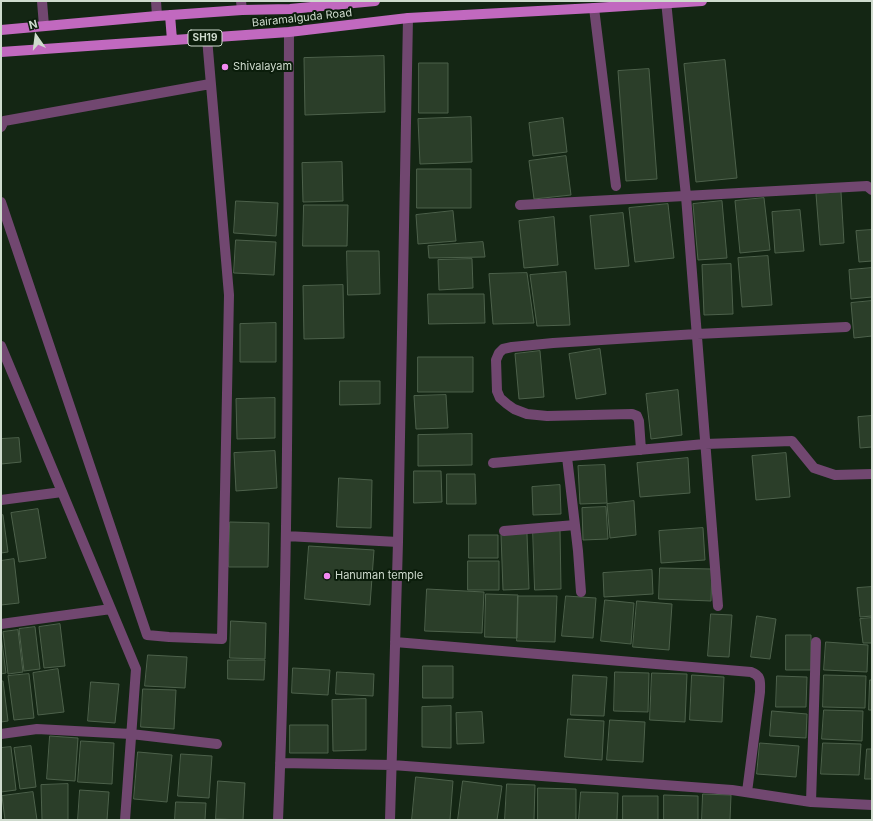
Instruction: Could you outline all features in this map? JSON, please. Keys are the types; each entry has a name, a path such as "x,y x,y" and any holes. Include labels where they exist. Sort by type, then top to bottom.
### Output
{"main road":[{"name":"Bairamalguda Road","path":"1,30 170,15 242,6 290,9 375,1"},
{"name":"Bairamalguda Road","path":"1,52 289,32 408,18 702,1"},
{"path":"170,15 172,40"}],"street":[{"path":"42,1 44,26"},
{"path":"156,1 157,16"},
{"path":"666,2 686,196 718,606"},
{"path":"594,8 616,186"},
{"path":"390,820 398,542 408,18"},
{"path":"278,820 286,536 289,32"},
{"path":"1,202 147,635 222,639 229,295 206,38"},
{"path":"1,128 4,121 210,84"},
{"path":"520,205 867,186 872,190"},
{"path":"641,450 639,421 637,416 632,414 547,416 528,414 514,409 500,398 497,391 496,360 498,353 503,348 512,347 697,334 846,327"},
{"path":"1,346 136,669 125,820"},
{"path":"493,463 705,444 792,441 814,468 835,475 872,474"},
{"path":"567,457 575,525 580,592"},
{"path":"1,500 62,492"},
{"path":"504,531 575,525"},
{"path":"286,536 398,542"},
{"path":"1,624 111,609"},
{"path":"395,642 751,672 756,674 760,679 760,692 747,792"},
{"path":"811,802 816,642"},
{"path":"1,734 37,729 131,734 217,744"},
{"path":"280,763 392,765 700,788 747,792 811,802 872,805"}],"building":[{"path":"384,56 385,112 305,115 304,58"},
{"path":"725,60 737,178 696,182 684,64"},
{"path":"419,63 448,63 448,113 419,113"},
{"path":"649,69 657,179 626,181 618,71"},
{"path":"471,117 472,162 420,164 418,119"},
{"path":"563,118 567,152 533,156 529,123"},
{"path":"566,156 571,195 534,199 529,161"},
{"path":"342,162 343,201 303,202 302,163"},
{"path":"417,169 471,169 471,208 417,208"},
{"path":"841,192 844,243 820,245 816,194"},
{"path":"764,198 770,250 740,253 735,201"},
{"path":"236,201 278,203 276,236 234,233"},
{"path":"722,201 727,258 698,260 693,204"},
{"path":"668,204 674,258 635,262 629,208"},
{"path":"304,205 348,205 347,246 303,246"},
{"path":"800,210 804,251 775,253 772,212"},
{"path":"453,211 456,241 418,244 416,215"},
{"path":"623,213 629,266 595,269 590,216"},
{"path":"554,217 558,265 524,268 519,221"},
{"path":"872,230 872,261 859,262 856,231"},
{"path":"236,240 276,242 274,275 234,273"},
{"path":"483,242 485,257 429,258 428,246"},
{"path":"347,251 379,251 380,294 348,295"},
{"path":"768,256 772,305 742,307 738,258"},
{"path":"472,259 473,288 439,290 438,260"},
{"path":"731,264 733,314 704,315 702,265"},
{"path":"872,268 872,297 851,299 849,270"},
{"path":"566,272 570,325 537,326 530,275"},
{"path":"527,273 534,323 493,324 489,274"},
{"path":"343,285 344,338 304,339 303,286"},
{"path":"428,294 484,294 485,323 429,324"},
{"path":"872,301 872,336 854,338 851,303"},
{"path":"276,323 276,362 240,362 240,324"},
{"path":"600,349 606,394 576,399 569,354"},
{"path":"540,351 544,397 519,399 515,354"},
{"path":"418,357 473,357 473,392 418,392"},
{"path":"340,381 380,381 380,404 340,405"},
{"path":"678,390 682,435 651,439 646,394"},
{"path":"446,395 448,428 416,429 414,396"},
{"path":"275,398 275,438 237,439 236,399"},
{"path":"872,416 872,447 860,448 858,417"},
{"path":"472,434 472,465 418,466 418,435"},
{"path":"19,438 21,462 1,464 1,439"},
{"path":"275,451 277,488 236,491 234,453"},
{"path":"786,453 790,497 756,500 752,456"},
{"path":"688,458 690,493 640,497 637,463"},
{"path":"605,465 607,503 580,504 578,466"},
{"path":"414,471 441,471 442,502 414,503"},
{"path":"447,474 475,474 476,504 447,504"},
{"path":"339,478 372,480 371,528 337,527"},
{"path":"560,485 561,514 533,515 532,487"},
{"path":"634,501 636,535 610,538 607,504"},
{"path":"606,507 608,539 583,540 582,508"},
{"path":"38,509 46,558 19,562 11,513"},
{"path":"3,515 8,552 1,553 1,516"},
{"path":"230,522 269,523 268,567 229,567"},
{"path":"703,528 705,560 661,563 659,531"},
{"path":"533,529 560,529 561,589 535,590"},
{"path":"527,534 529,589 503,590 501,535"},
{"path":"469,535 498,535 498,558 469,558"},
{"path":"309,546 374,550 370,605 305,599"},
{"path":"14,559 19,603 1,605 1,561"},
{"path":"468,561 499,561 499,590 468,590"},
{"path":"660,568 712,569 711,601 659,599"},
{"path":"652,570 653,594 604,597 603,573"},
{"path":"872,587 872,616 860,617 857,588"},
{"path":"427,589 484,592 482,633 425,631"},
{"path":"486,594 518,595 517,638 485,637"},
{"path":"518,596 557,596 555,642 517,641"},
{"path":"566,596 596,598 593,638 562,636"},
{"path":"605,600 634,603 631,644 601,641"},
{"path":"637,601 672,604 669,650 633,647"},
{"path":"711,614 732,615 729,657 708,656"},
{"path":"757,616 776,619 770,659 751,657"},
{"path":"872,618 872,643 863,643 860,619"},
{"path":"231,621 266,623 265,659 230,658"},
{"path":"60,624 65,666 44,668 39,627"},
{"path":"35,627 40,669 24,671 19,629"},
{"path":"18,630 23,672 8,674 3,632"},
{"path":"1,635 6,673 1,674"},
{"path":"786,635 811,635 811,670 786,670"},
{"path":"826,642 868,645 867,672 824,670"},
{"path":"148,655 187,657 185,688 145,686"},
{"path":"228,660 265,660 264,680 228,679"},
{"path":"423,666 453,666 453,698 423,698"},
{"path":"293,668 330,670 328,695 292,693"},
{"path":"58,669 64,712 38,715 33,673"},
{"path":"337,672 374,674 373,696 336,694"},
{"path":"615,672 649,673 648,712 614,711"},
{"path":"652,673 687,674 685,722 650,720"},
{"path":"29,674 34,718 14,720 8,676"},
{"path":"573,675 607,677 604,716 571,715"},
{"path":"692,675 724,677 722,722 690,720"},
{"path":"824,675 866,676 865,708 823,707"},
{"path":"777,676 807,677 806,707 776,707"},
{"path":"870,680 872,680 872,710 869,710"},
{"path":"1,681 3,681 8,721 1,722"},
{"path":"91,682 119,684 115,723 88,721"},
{"path":"143,689 176,690 174,729 141,727"},
{"path":"366,699 366,750 333,751 332,700"},
{"path":"451,706 451,748 422,747 422,707"},
{"path":"824,710 863,711 862,741 822,739"},
{"path":"772,711 807,714 806,738 770,736"},
{"path":"482,712 484,743 457,744 456,713"},
{"path":"568,719 604,721 602,760 565,757"},
{"path":"610,720 645,722 643,762 607,760"},
{"path":"290,725 328,725 328,753 290,753"},
{"path":"50,736 78,738 75,781 47,779"},
{"path":"81,741 114,743 112,784 78,782"},
{"path":"760,743 799,746 796,777 757,774"},
{"path":"823,743 861,744 859,775 821,774"},
{"path":"31,746 36,787 20,789 14,748"},
{"path":"11,747 16,790 1,792 1,748"},
{"path":"867,749 872,749 872,779 865,779"},
{"path":"138,752 172,755 167,802 134,799"},
{"path":"181,754 212,756 209,798 178,796"},
{"path":"416,777 453,781 450,820 412,820"},
{"path":"218,781 245,783 243,820 216,819"},
{"path":"463,781 502,786 497,820 458,820"},
{"path":"68,784 68,820 42,820 41,785"},
{"path":"507,784 535,785 534,820 505,820"},
{"path":"538,788 576,789 576,820 538,820"},
{"path":"80,790 109,792 107,820 78,820"},
{"path":"33,792 37,820 5,820 2,796"},
{"path":"581,792 618,793 617,820 579,820"},
{"path":"703,794 731,795 730,820 702,820"},
{"path":"664,795 698,796 698,820 664,820"},
{"path":"623,796 658,796 658,820 623,820"},
{"path":"176,802 206,803 205,820 175,820"}],"place":[{"name":"Shivalayam","path":"225,67"},
{"name":"Hanuman temple","path":"327,576"}]}
